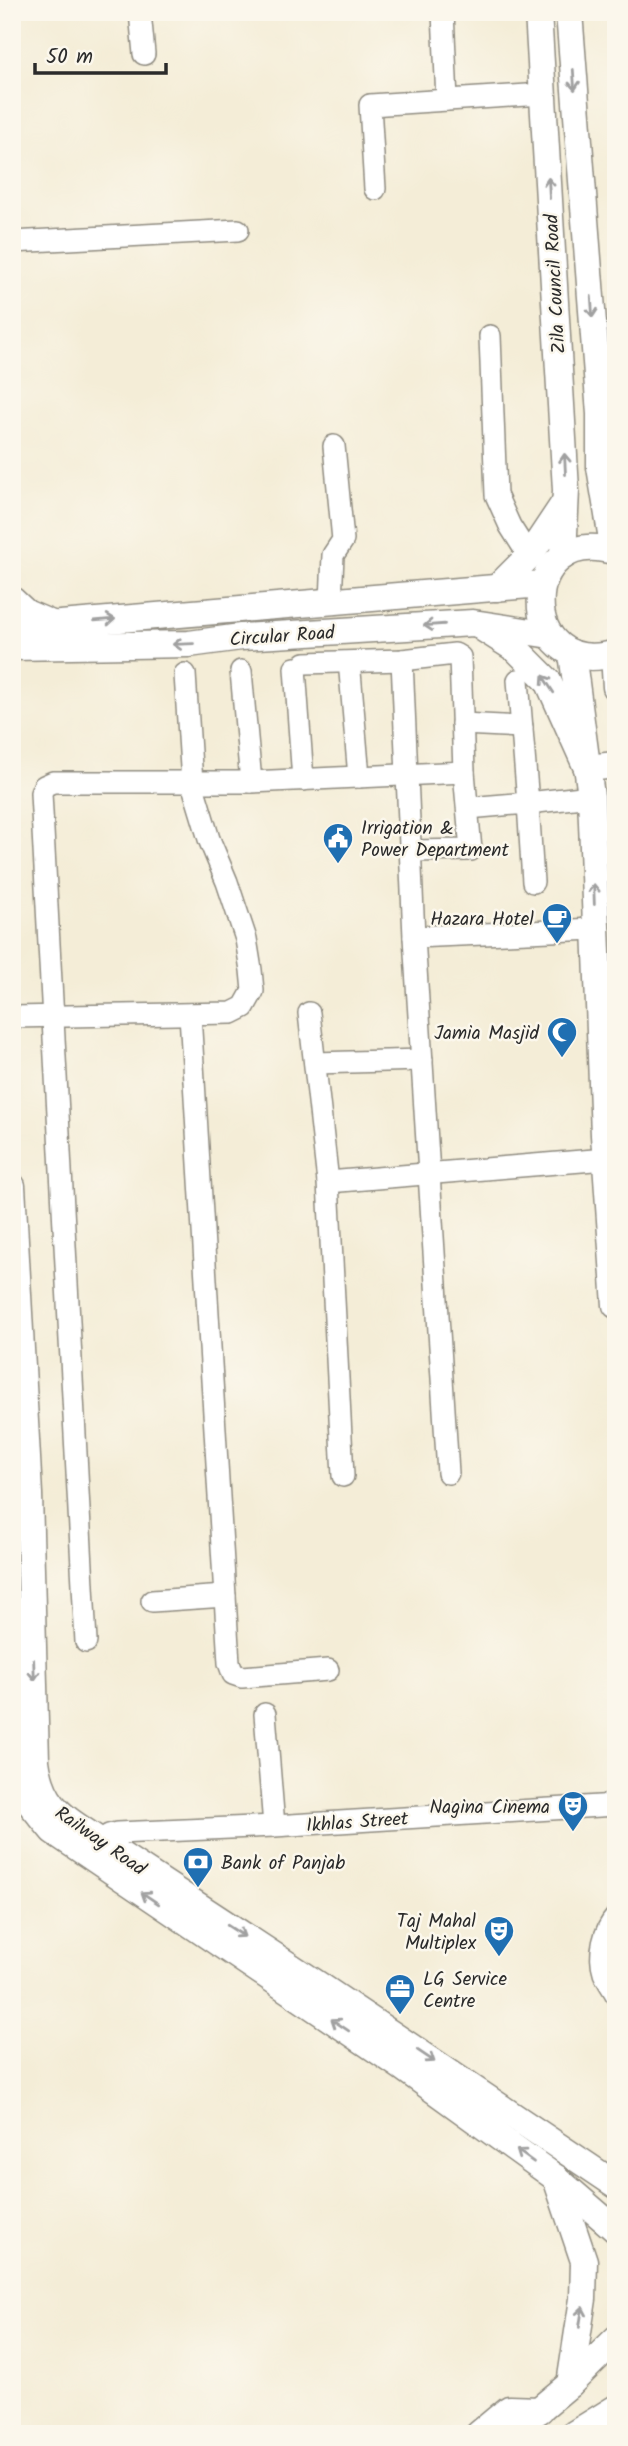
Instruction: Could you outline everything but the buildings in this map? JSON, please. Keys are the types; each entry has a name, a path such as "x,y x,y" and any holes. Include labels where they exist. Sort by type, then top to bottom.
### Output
{"main road":[{"name":"Zila Council Road","path":"538,12 565,501 563,556"},
{"name":"Zila Council Road","path":"569,12 600,414 615,551"},
{"path":"497,588 529,556 565,501"},
{"path":"615,551 597,547 579,549 563,556 550,568 542,584 539,602 542,619 550,635 560,645 572,653 593,657 615,653 616,687"},
{"name":"Circular Road","path":"12,628 542,584"},
{"path":"12,600 26,613 54,625"},
{"path":"473,622 516,650 548,681 587,768"},
{"name":"Circular Road","path":"12,647 190,644 241,637 473,622 550,635"},
{"path":"572,653 591,796 606,1159 616,1305"},
{"path":"587,768 616,765"},
{"name":"Railway Road","path":"12,1186 29,1494 38,1780 28,1804"},
{"name":"Railway Road","path":"12,1629 18,1757 24,1794 28,1804 53,1831 402,2067 556,2178 616,2230"},
{"name":"Railway Road","path":"28,1804 56,1810 616,2185"},
{"path":"566,2151 601,2160 616,2160"},
{"path":"556,2178 584,2261 583,2300 570,2385"},
{"path":"510,2434 570,2385 616,2339"},
{"path":"574,2434 616,2408"},
{"path":"479,2434 509,2409 540,2410"}],"street":[{"path":"140,12 144,54"},
{"path":"443,12 447,100"},
{"path":"375,189 370,105 543,94"},
{"path":"12,243 238,230"},
{"path":"490,336 496,495 510,526 529,556"},
{"path":"331,601 333,555 343,540 334,446"},
{"path":"303,780 300,666 456,654 460,657 464,772 471,850 411,851"},
{"path":"402,660 414,937 449,1473"},
{"path":"241,671 251,782"},
{"path":"350,672 359,777"},
{"path":"12,1017 232,1013 244,1007 253,991 246,939 209,839 192,783 185,674"},
{"path":"518,680 533,882"},
{"path":"462,724 522,727"},
{"path":"86,1642 51,1017 41,793 44,786 53,782 251,782 464,772"},
{"path":"467,808 591,796"},
{"path":"414,937 595,929"},
{"path":"309,1013 328,1182 343,1476"},
{"path":"190,1014 229,1664 233,1674 242,1677 328,1670"},
{"path":"315,1063 422,1060"},
{"path":"328,1182 606,1159"},
{"path":"152,1601 225,1596"},
{"path":"265,1714 274,1826"},
{"name":"Ikhlas Street","path":"101,1842 109,1835 117,1833 616,1805"},
{"path":"616,1917 612,1920 602,1945 604,1971 616,1994"}],"place":[{"name":"Irrigation & Power Department","path":"338,865"},
{"name":"Hazara Hotel","path":"557,945"},
{"name":"Jamia Masjid","path":"562,1059"},
{"name":"Nagina Cinema","path":"573,1833"},
{"name":"Bank of Panjab","path":"198,1889"},
{"name":"Taj Mahal Multiplex","path":"499,1958"},
{"name":"LG Service Centre","path":"400,2016"}]}
